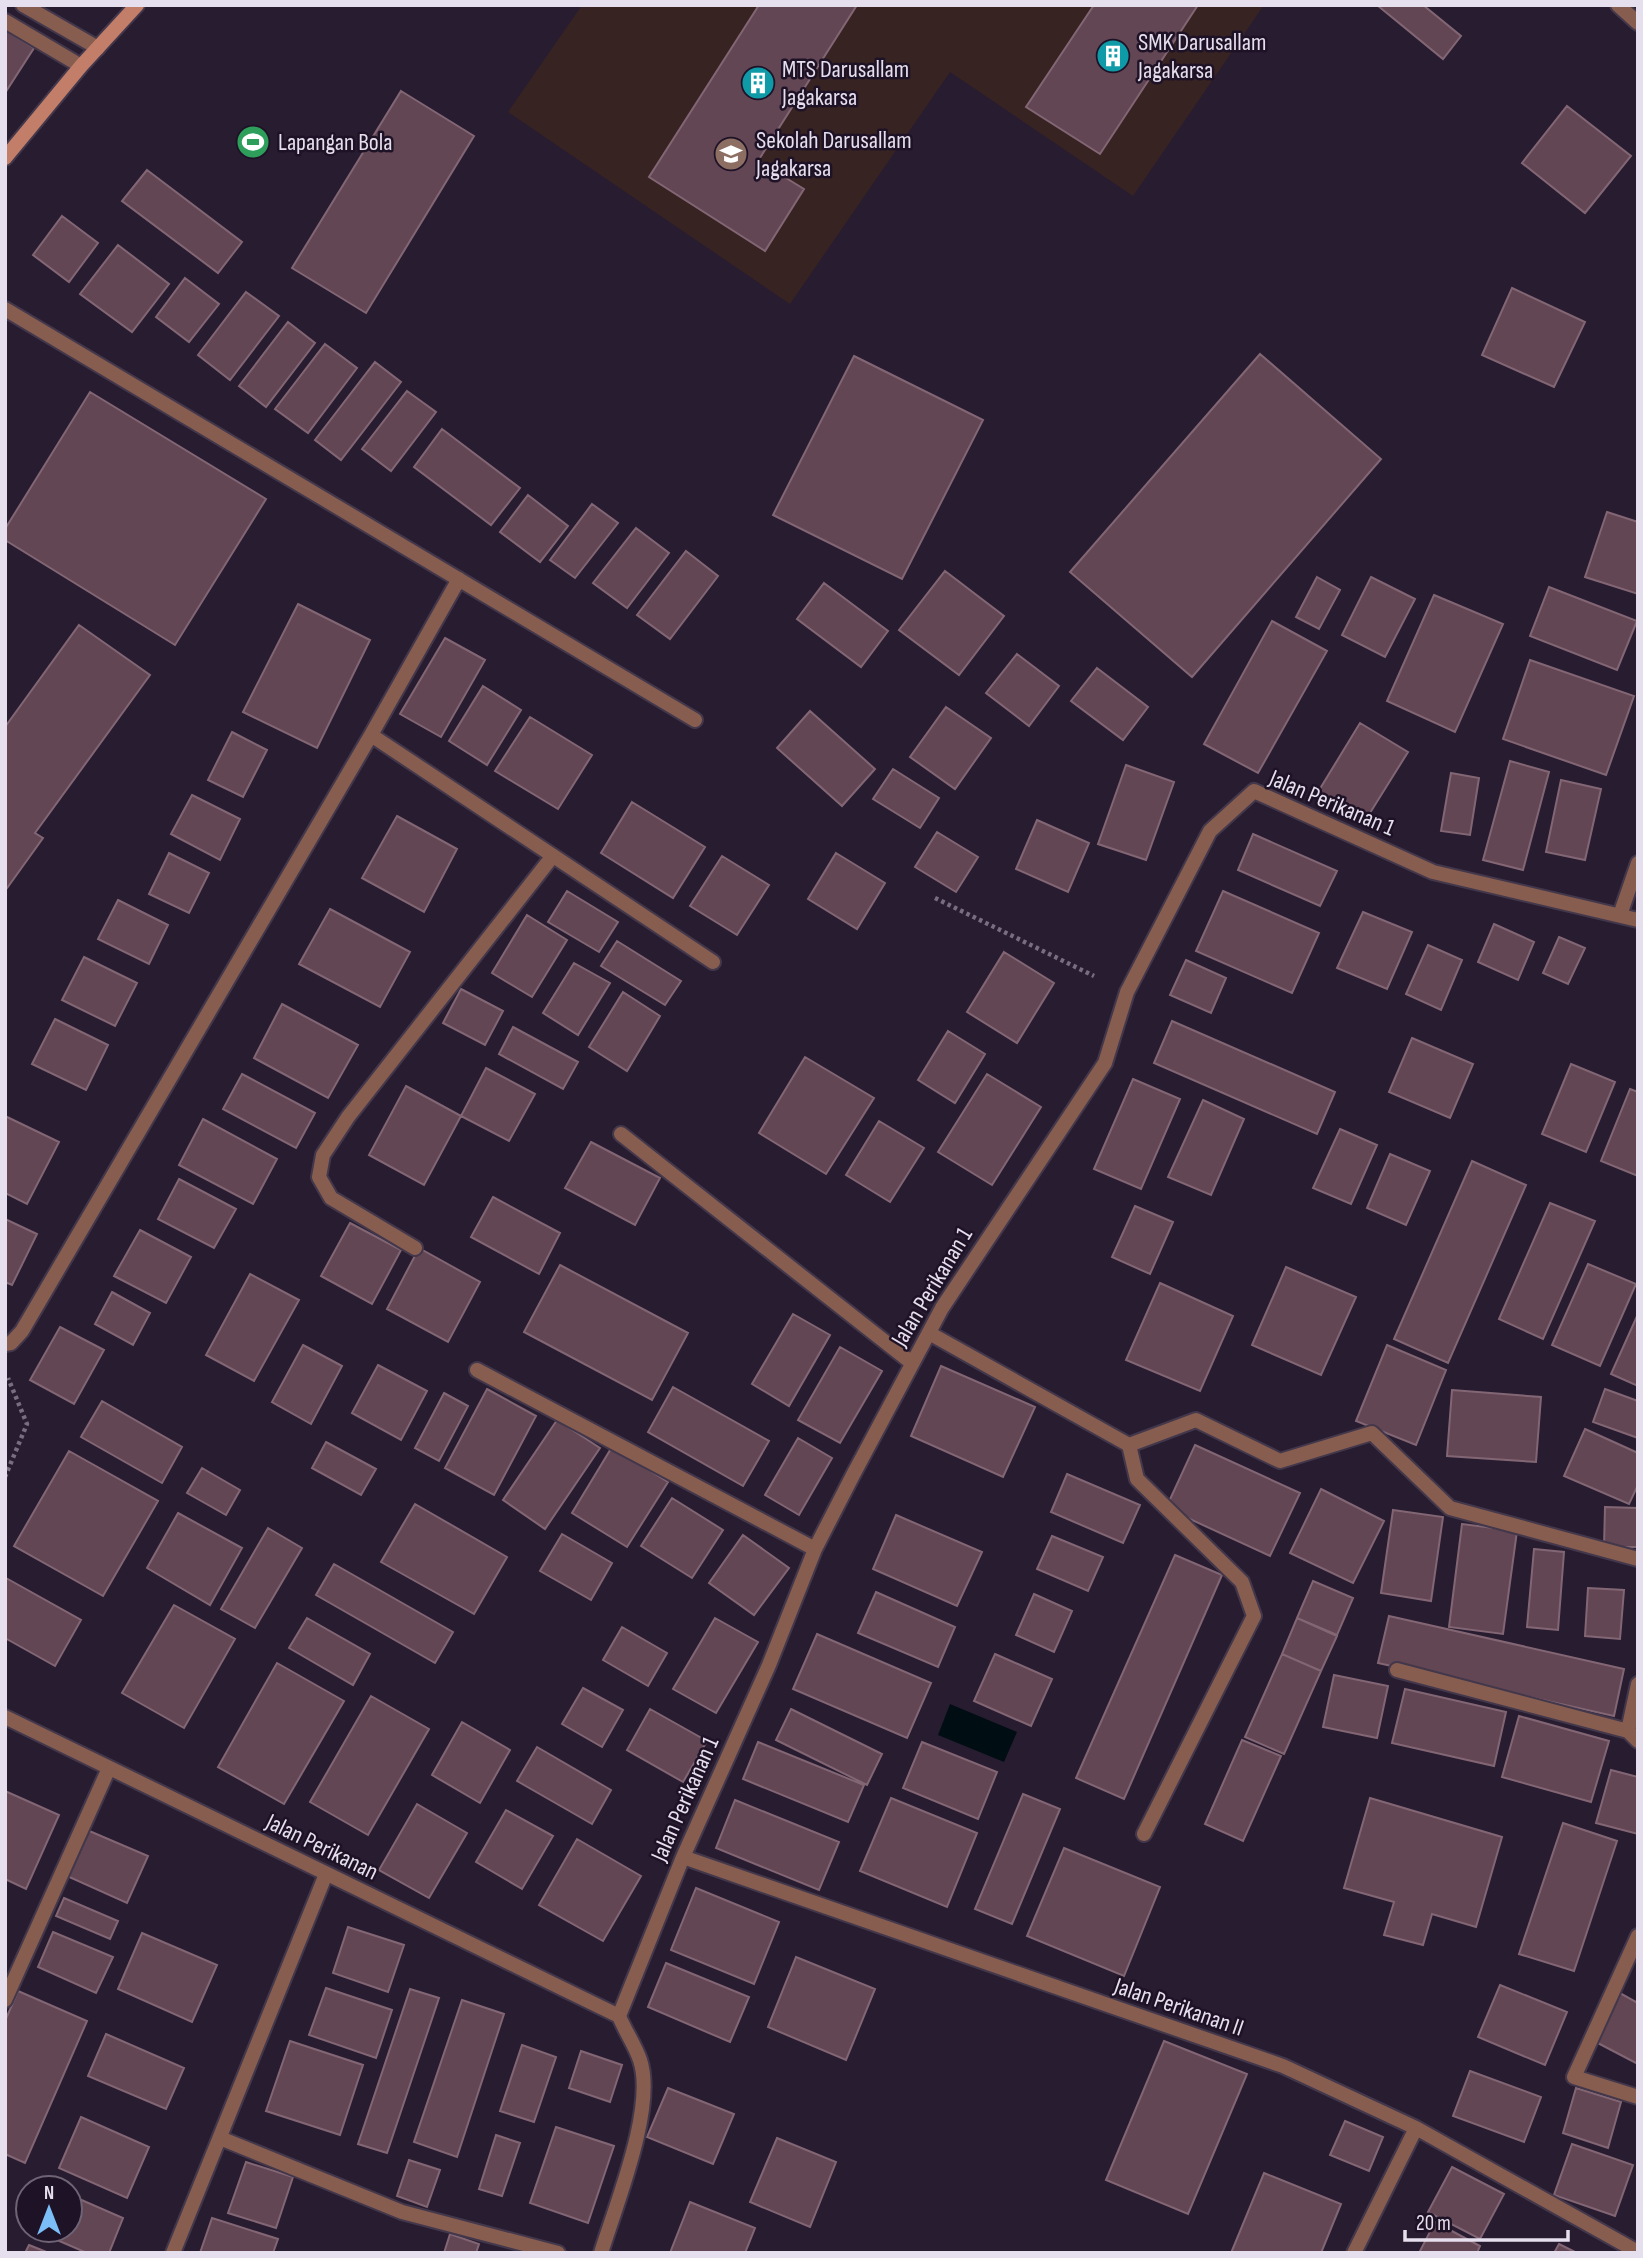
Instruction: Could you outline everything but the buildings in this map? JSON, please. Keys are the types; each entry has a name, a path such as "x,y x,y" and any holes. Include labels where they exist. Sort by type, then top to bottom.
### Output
{"main road":[{"path":"5,158 81,66 137,5"}],"street":[{"path":"23,5 98,48"},
{"path":"1618,5 1638,23"},
{"path":"5,21 81,66"},
{"path":"8,310 695,720"},
{"path":"5,1345 11,1343 22,1331 371,735 459,579"},
{"path":"371,735 713,962"},
{"name":"Jalan Perikanan 1","path":"618,2016 683,1857 769,1665 815,1549 942,1308 1105,1063 1127,992 1210,831 1254,791 1433,872 1620,915"},
{"path":"415,1248 331,1198 319,1177 323,1155 348,1117 552,857"},
{"path":"1638,863 1620,915 1638,920"},
{"path":"621,1134 912,1363"},
{"path":"929,1333 1129,1445 1137,1479 1242,1582 1254,1616 1144,1834"},
{"path":"477,1370 815,1549"},
{"path":"1129,1445 1196,1420 1280,1461 1371,1433 1450,1508 1638,1559"},
{"path":"1397,1670 1633,1736 1638,1684"},
{"name":"Jalan Perikanan","path":"6,1719 618,2016"},
{"path":"5,2000 109,1768"},
{"name":"Jalan Perikanan II","path":"683,1857 1283,2066 1416,2128 1638,2252"},
{"path":"173,2253 326,1874"},
{"path":"1638,1936 1574,2077 1638,2097"},
{"path":"601,2253 643,2115 645,2085 640,2060 618,2016"},
{"path":"1354,2253 1416,2128"},
{"path":"220,2138 402,2212 558,2253"}],"path":[{"path":"935,898 1127,992"},
{"path":"5,1371 27,1424 5,1477"}],"shaded area":[{"name":"Sekolah Darusallam Jagakarsa","path":"582,5 1264,5 1133,196 950,72 790,304 508,112"},
{"path":"950,1704 1017,1732 1004,1762 938,1735"}],"place":[{"name":"SMK Darusallam Jagakarsa","path":"1113,56"},
{"name":"MTS Darusallam Jagakarsa","path":"758,83"},
{"name":"Lapangan Bola","path":"253,142"},
{"name":"Sekolah Darusallam Jagakarsa","path":"731,154"}]}
